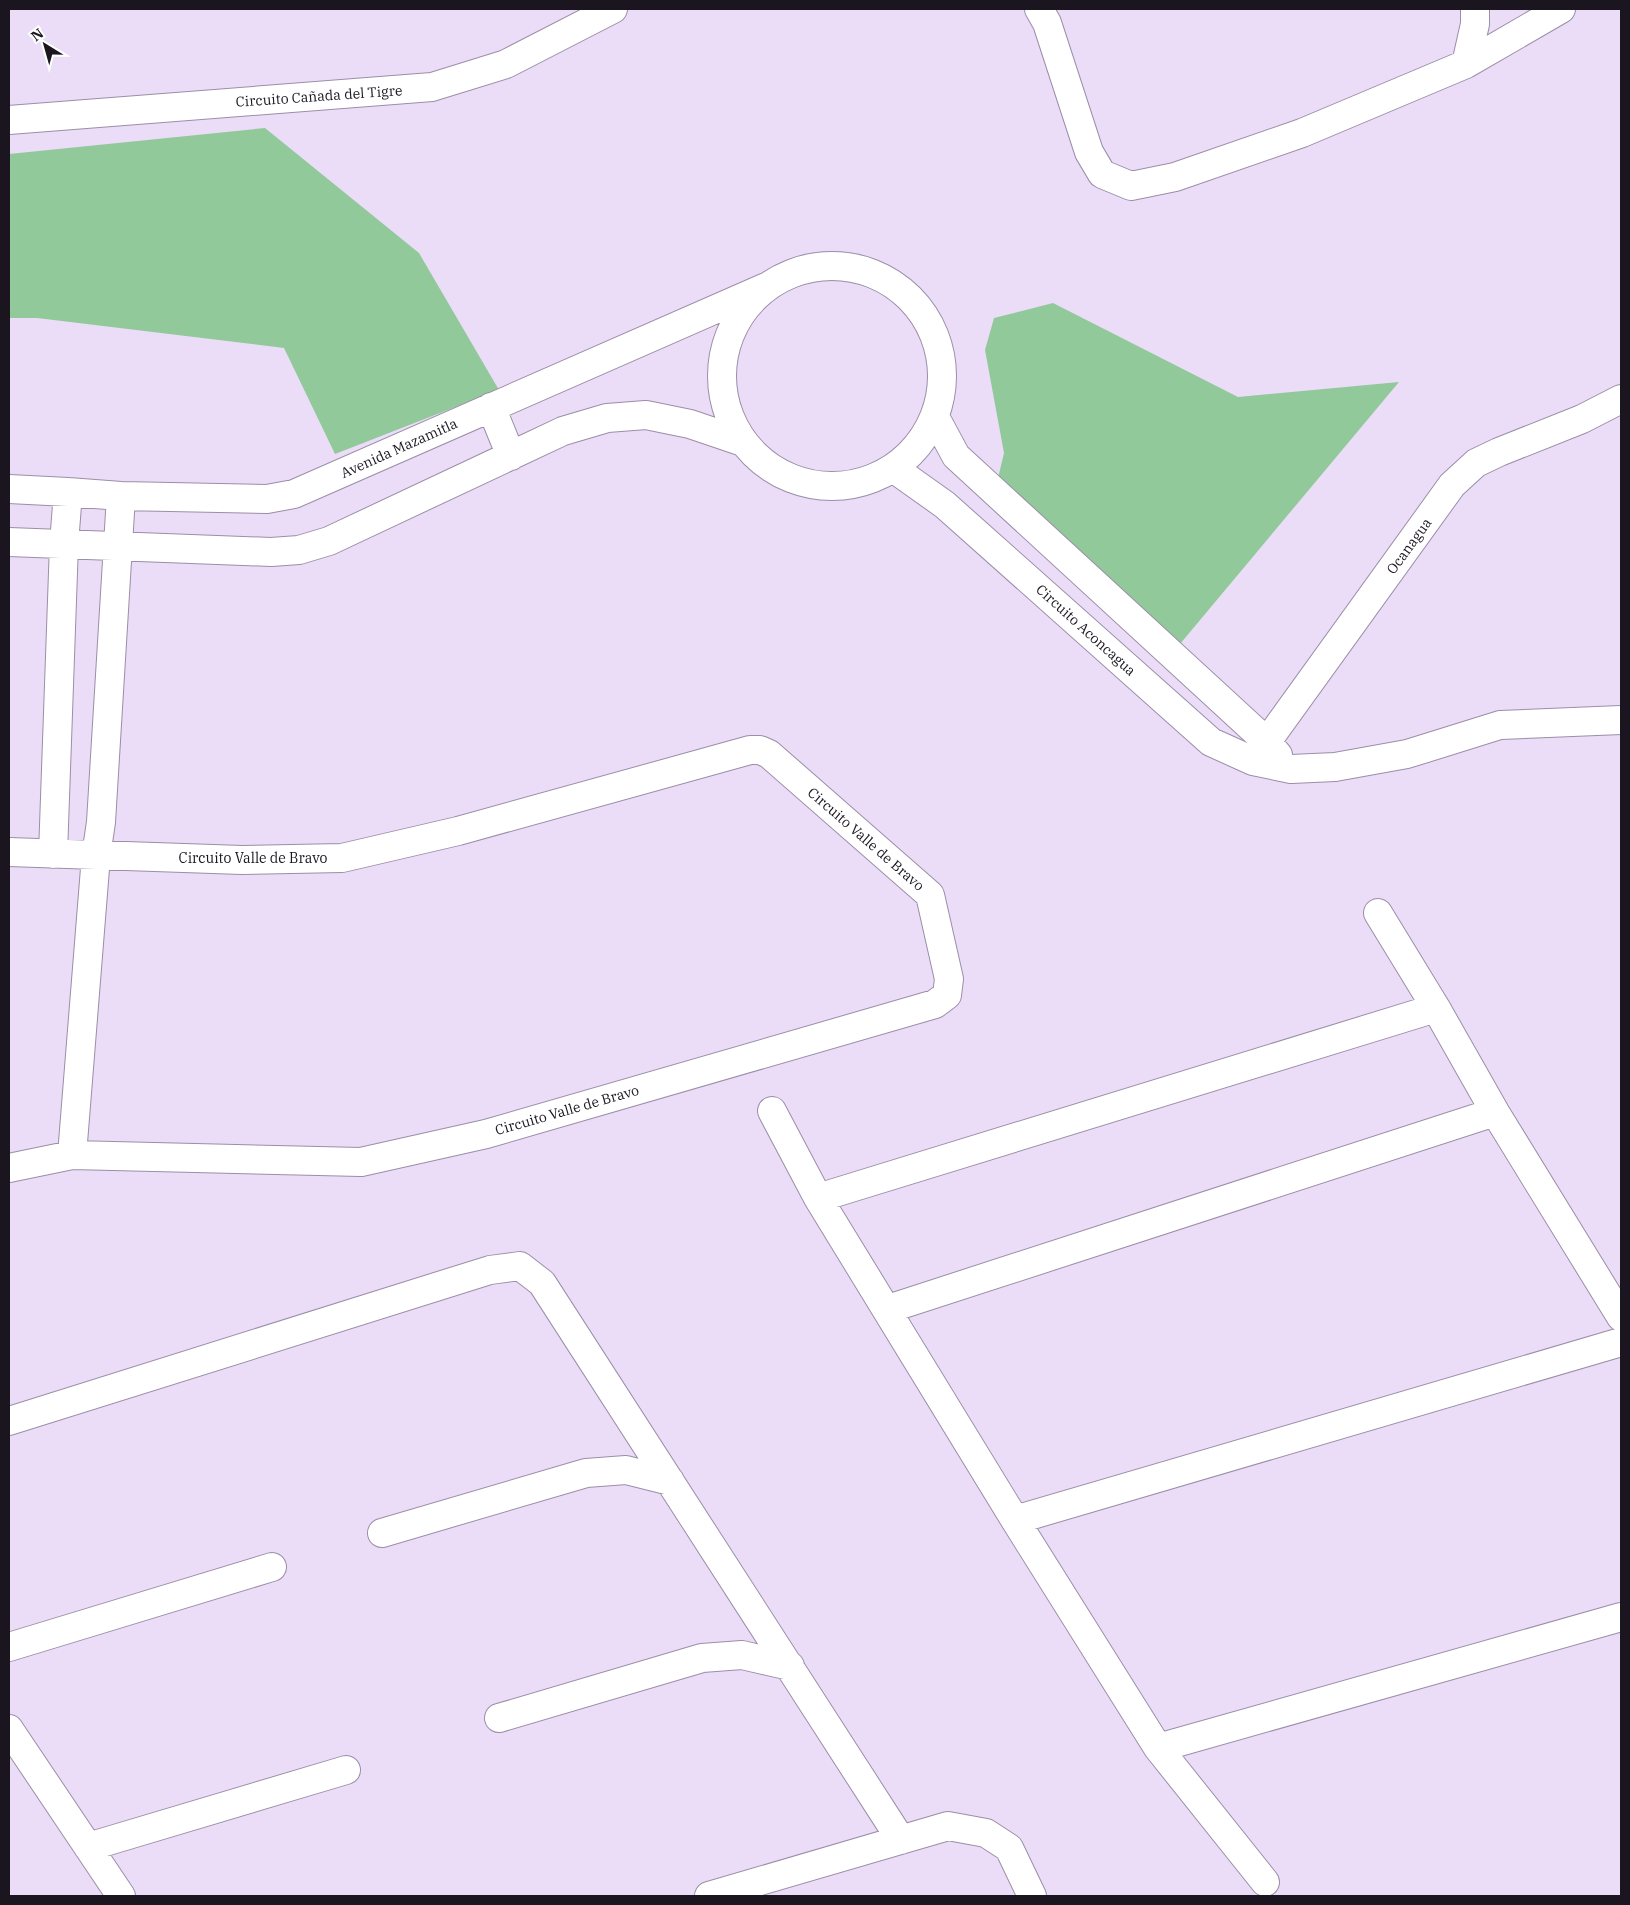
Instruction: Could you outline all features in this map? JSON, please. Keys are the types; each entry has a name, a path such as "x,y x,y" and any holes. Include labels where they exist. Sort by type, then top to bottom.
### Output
{"street":[{"name":"Circuito Cañada del Tigre","path":"9,120 432,87 506,64 613,9"},
{"path":"1039,9 1047,23 1089,152 1102,174 1131,186 1175,177 1302,133 1466,64 1561,9"},
{"path":"1466,64 1475,24 1475,9"},
{"path":"840,265 866,270 890,281 916,303 926,317 937,341 943,366 942,392 935,418 918,446 894,468 872,478 849,485 825,486 801,482 779,473 759,460 742,442 730,421 723,397 721,372 725,348 734,324 748,303 766,287 789,274 814,266 840,265"},
{"name":"Avenida Mazamitla","path":"9,490 121,496 267,499 294,494 766,287"},
{"name":"Ocanagua","path":"1260,752 1452,485 1476,463 1582,419 1621,399"},
{"path":"491,407 511,456"},
{"path":"9,542 271,552 299,550 329,541 563,431 607,418 646,415 690,424 742,442"},
{"name":"Circuito Aconcagua","path":"935,418 956,456 1109,596 1260,752 1291,770 1335,767 1408,754 1500,725 1621,720"},
{"name":"Circuito Aconcagua","path":"894,468 945,505 1211,742 1260,752"},
{"path":"53,854 64,544 68,492"},
{"path":"72,1155 96,856 101,822 121,496"},
{"path":"1082,626 1109,596"},
{"name":"Circuito Valle de Bravo","path":"9,852 242,860 342,858 458,830 750,750 760,750 769,754 930,895 949,979 947,995 935,1004 486,1134 361,1162 72,1155 9,1168"},
{"path":"1378,913 1436,1008 1495,1112 1621,1317"},
{"path":"818,1198 1436,1008"},
{"path":"772,1111 818,1198 888,1309 1015,1520 1158,1748 1264,1882"},
{"path":"888,1309 1495,1112"},
{"path":"9,1421 490,1270 520,1266 542,1282 901,1840"},
{"path":"1015,1520 1621,1342"},
{"path":"382,1532 586,1473 626,1470 670,1481"},
{"path":"9,1647 272,1567"},
{"path":"1158,1748 1621,1617"},
{"path":"499,1718 702,1658 742,1655 790,1666"},
{"path":"9,1729 121,1896"},
{"path":"88,1847 346,1770"},
{"path":"709,1896 948,1826 986,1833 1009,1848 1032,1896"}],"green space":[{"path":"265,128 419,253 499,390 335,454 284,348 37,318 9,318 9,154"},
{"path":"1053,303 1238,397 1399,382 1180,644 998,478 1004,453 985,350 994,318"}]}
